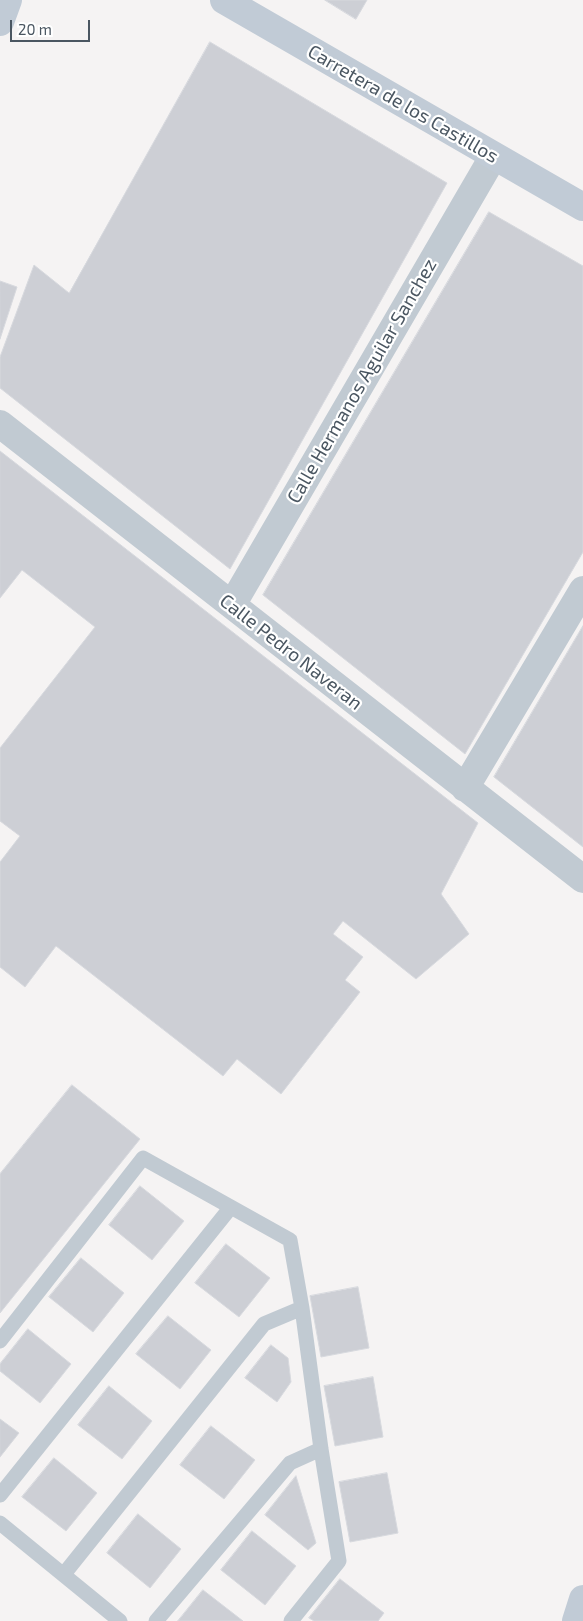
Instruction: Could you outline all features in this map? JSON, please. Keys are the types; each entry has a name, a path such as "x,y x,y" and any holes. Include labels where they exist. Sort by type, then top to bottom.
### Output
{"main road":[{"path":"0,22 8,0"},
{"name":"Carretera de los Castillos","path":"224,0 493,157 583,207"},
{"path":"576,1621 583,1599"}],"street":[{"name":"Calle Hermanos Aguilar Sanchez","path":"232,606 493,157"},
{"name":"Calle Pedro Naveran","path":"0,424 583,879"},
{"path":"465,788 583,590"}],"lane":[{"path":"0,1341 143,1158 290,1240 302,1308 321,1449 339,1561 290,1621"},
{"path":"0,1495 232,1207"},
{"path":"64,1574 264,1324 302,1308"},
{"path":"156,1621 290,1463 321,1449"},
{"path":"0,1523 120,1621"}],"building":[{"path":"325,0 367,0 356,19"},
{"path":"210,42 447,183 230,569 0,388 0,357 34,265 69,293"},
{"path":"489,212 583,266 583,552 465,754 263,595"},
{"path":"0,281 17,287 0,339"},
{"path":"0,451 478,823 441,894 469,934 416,979 343,921 333,934 363,957 345,980 360,992 281,1094 237,1059 223,1076 56,946 25,987 0,967 0,862 20,836 0,821 0,748 95,627 22,570 0,598"},
{"path":"583,626 583,847 494,777"},
{"path":"72,1085 140,1139 0,1313 0,1174"},
{"path":"140,1186 184,1221 152,1260 109,1225"},
{"path":"226,1244 270,1278 239,1317 195,1283"},
{"path":"81,1258 124,1293 93,1332 49,1297"},
{"path":"358,1287 369,1348 321,1357 310,1296"},
{"path":"168,1316 211,1350 180,1389 136,1354"},
{"path":"28,1329 71,1364 40,1403 0,1371 0,1364"},
{"path":"271,1345 288,1358 291,1382 277,1402 245,1378"},
{"path":"373,1377 383,1437 335,1446 324,1386"},
{"path":"109,1386 152,1421 122,1459 78,1425"},
{"path":"0,1419 19,1433 0,1457"},
{"path":"211,1426 255,1460 224,1499 180,1465"},
{"path":"54,1458 97,1493 66,1531 22,1497"},
{"path":"387,1473 398,1533 350,1542 339,1482"},
{"path":"296,1476 316,1543 308,1550 265,1515"},
{"path":"138,1514 181,1549 150,1588 107,1553"},
{"path":"252,1531 296,1566 265,1605 221,1570"},
{"path":"340,1579 384,1613 378,1621 314,1621 309,1618"},
{"path":"203,1590 243,1621 178,1621"}]}
